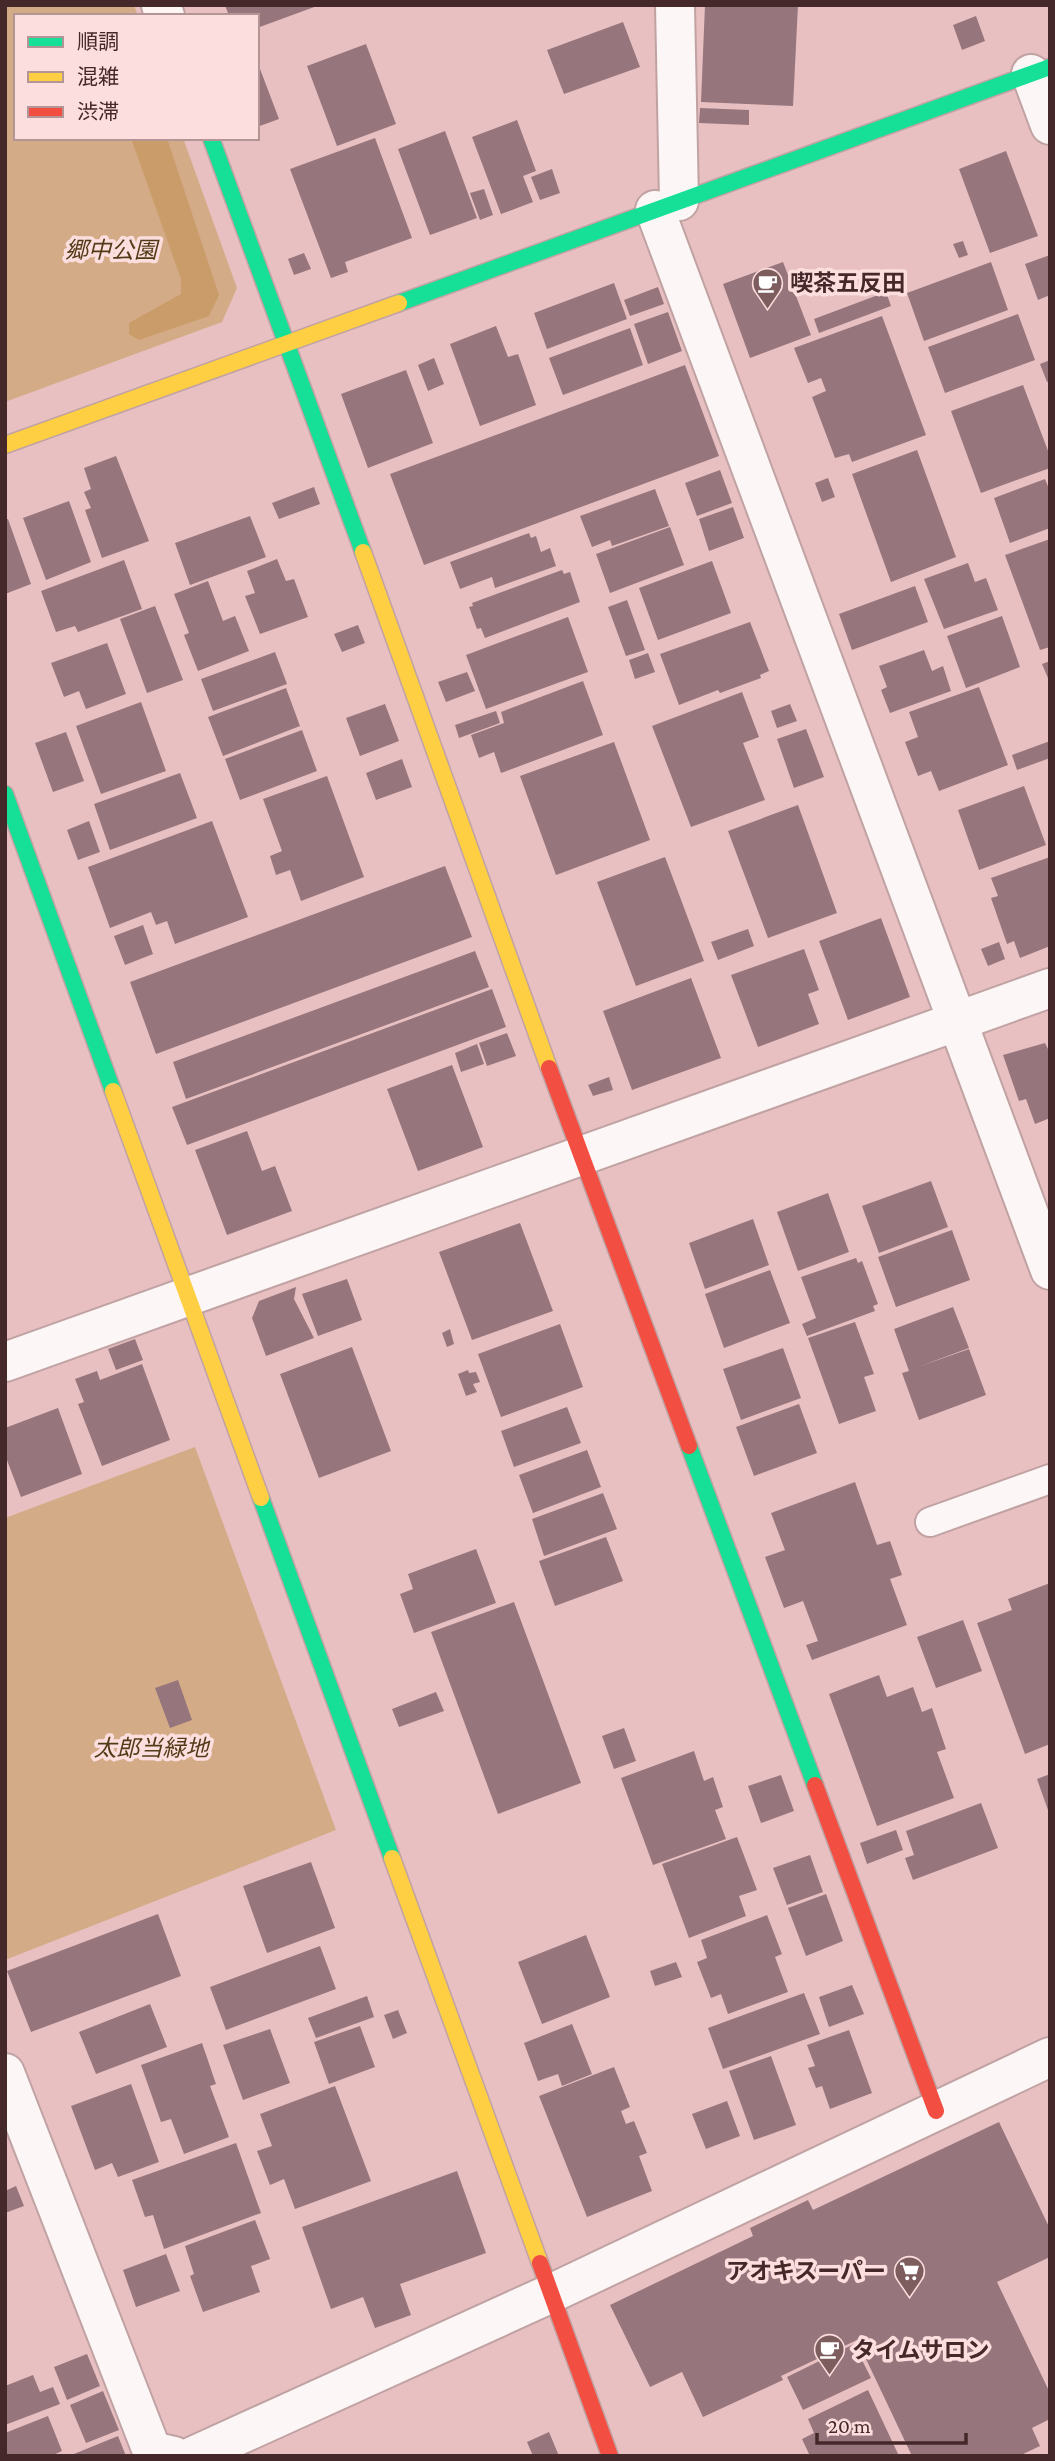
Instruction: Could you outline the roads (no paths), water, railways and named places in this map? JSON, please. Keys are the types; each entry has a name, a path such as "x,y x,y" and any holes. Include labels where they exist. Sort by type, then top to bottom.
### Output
{"street":[{"path":"675,5 667,206 958,1021 1050,1270"},
{"path":"5,445 1040,70 1050,125"},
{"path":"212,140 288,343 581,1156 936,2111"},
{"path":"5,794 610,2456"},
{"path":"5,1362 1050,988"},
{"path":"193,2456 552,2293 1050,2057"},
{"path":"5,2073 16,2134 152,2451 174,2456"}],"lane":[{"path":"930,1522 1050,1479"}],"place":[{"name":"喫茶五反田","path":"767,310"},
{"name":"アオキスーパー","path":"909,2298"},
{"name":"タイムサロン","path":"829,2377"}],"park label":[{"name":"郷中公園","path":"111,250"},
{"name":"太郎当緑地","path":"151,1748"}]}
